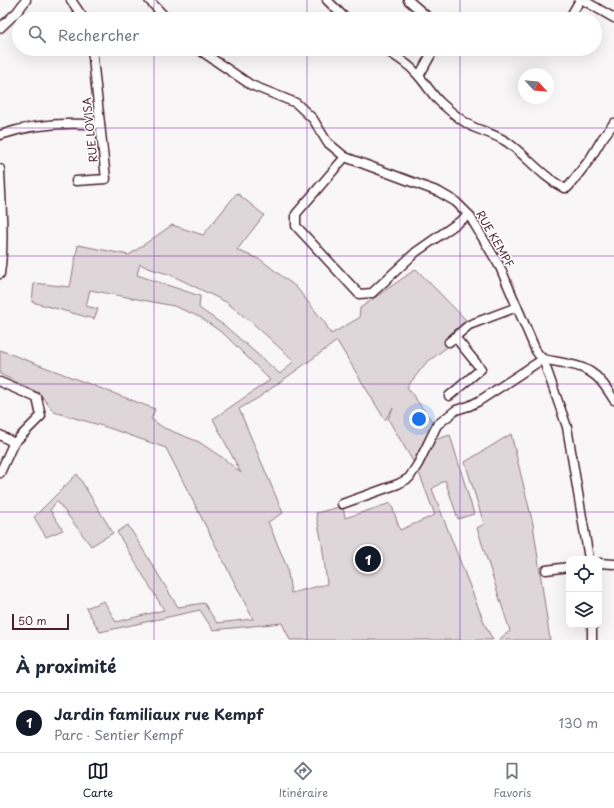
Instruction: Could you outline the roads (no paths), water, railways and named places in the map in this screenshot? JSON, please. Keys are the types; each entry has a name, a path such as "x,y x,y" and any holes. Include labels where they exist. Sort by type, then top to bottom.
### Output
{"street":[{"path":"17,12 26,0"},
{"path":"71,0 79,12"},
{"path":"149,0 160,12"},
{"path":"327,0 339,12"},
{"path":"408,0 422,12"},
{"path":"573,12 580,0"},
{"path":"583,0 614,18"},
{"path":"0,28 12,17"},
{"name":"RUE LOVISA","path":"76,181 106,179 93,56"},
{"name":"RUE KEMPF","path":"208,56 251,85 296,103 313,119 327,142 345,157 439,192 456,202 469,215 500,267 536,350 543,359 567,427 589,556"},
{"path":"394,56 412,68 429,90 447,108 469,124 506,141 555,183 564,188 566,188 590,159 614,123"},
{"path":"419,76 430,56"},
{"path":"0,135 20,129 48,125 81,123 100,125"},
{"path":"345,157 296,214 296,226 359,294 372,293 416,252 469,215"},
{"path":"0,169 2,230 0,274"},
{"path":"449,396 481,369 452,340 469,325 517,307"},
{"path":"342,504 398,484 409,478 418,464 437,425 451,413 479,401 543,359 579,366 588,370 599,378 614,400"},
{"path":"0,382 37,398 41,416 14,443 0,473"},
{"path":"0,436 14,443"},
{"path":"602,563 614,564"},
{"path":"546,570 566,567"},
{"path":"592,628 592,640"}],"place":[{"name":"Jardin familiaux rue Kempf","path":"368,559"}]}
